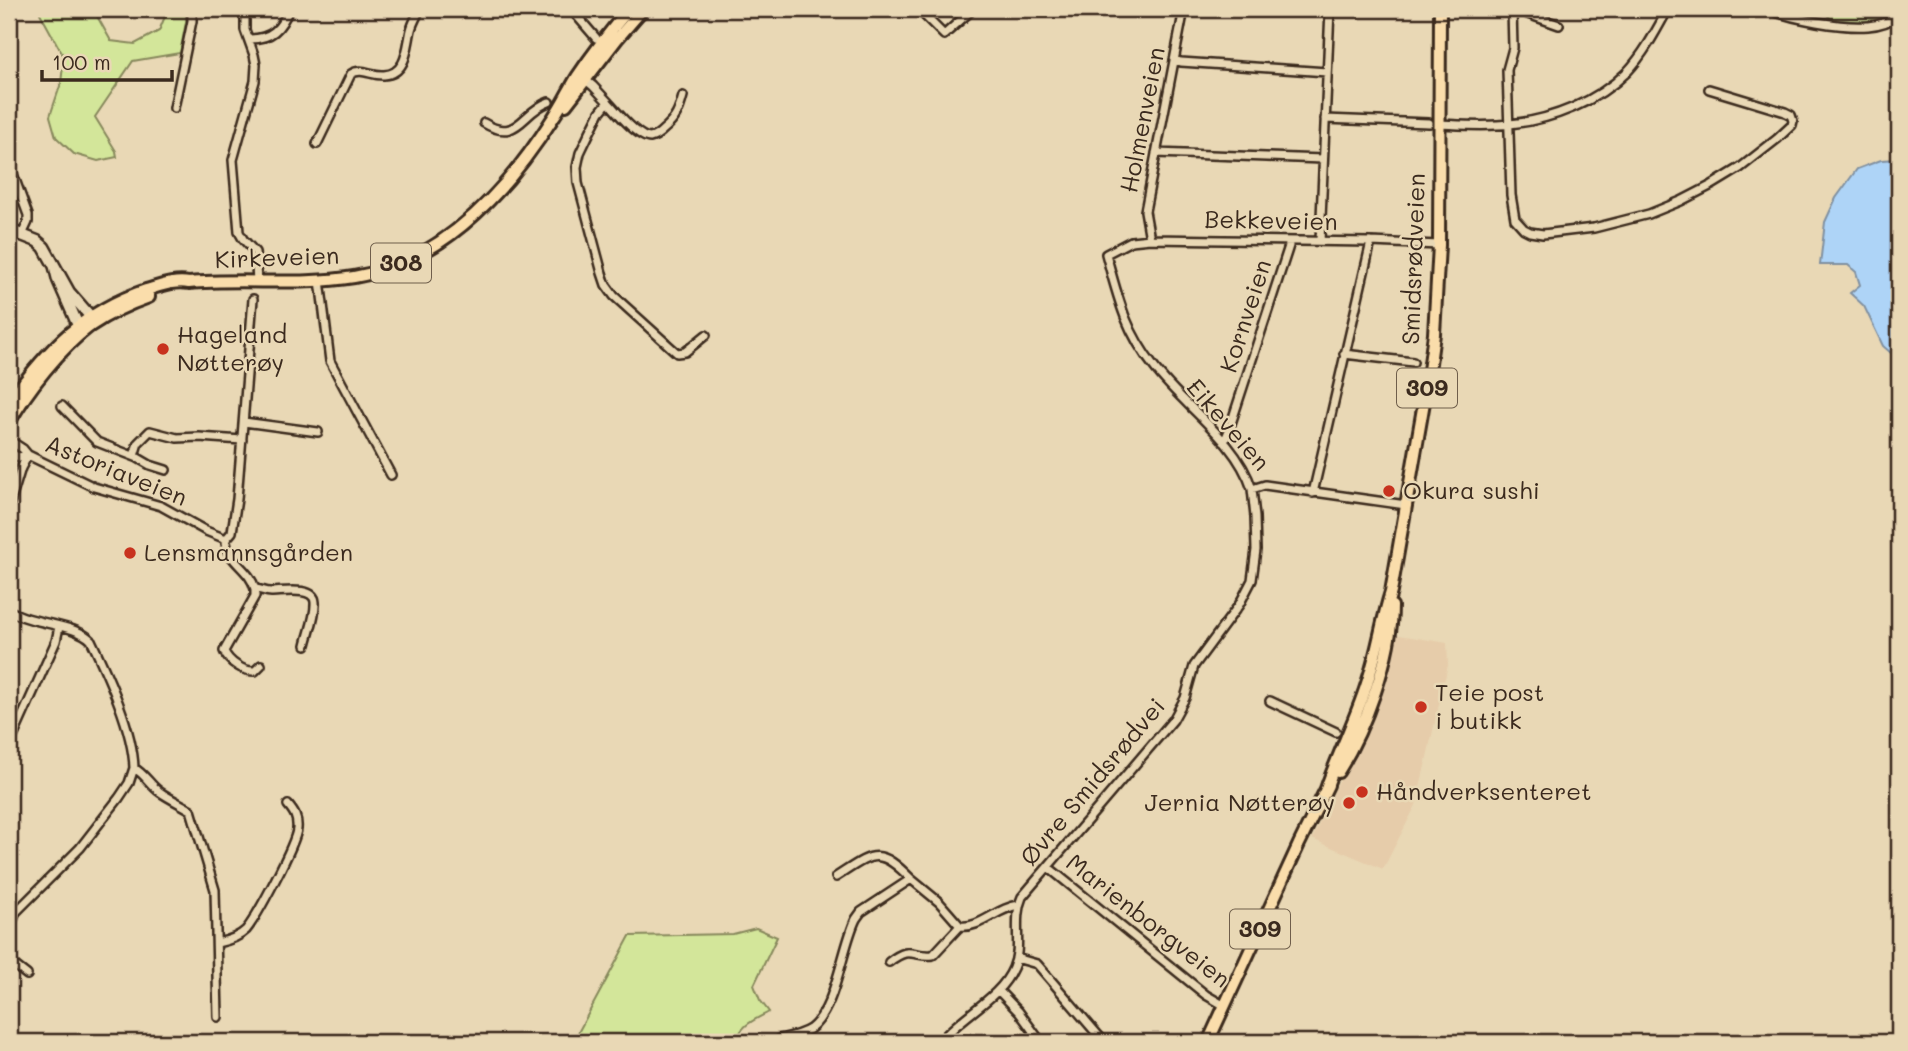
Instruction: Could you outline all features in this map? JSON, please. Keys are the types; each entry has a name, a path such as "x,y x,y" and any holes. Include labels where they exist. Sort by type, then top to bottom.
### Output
{"main road":[{"name":"Kirkeveien","path":"9,402 47,354 105,307 131,295 181,281 320,280 355,276 382,270 417,256 450,236 500,190 554,117 572,98 629,9"},
{"name":"Kirkeveien","path":"583,77 643,9"},
{"name":"Smidsrødveien","path":"1208,1042 1326,789 1358,734 1386,649 1392,611 1391,592 1434,334 1438,245 1434,124 1440,9"},
{"path":"9,230 44,247 86,323"},
{"name":"Kirkeveien","path":"9,423 36,381 86,323"}],"street":[{"path":"174,108 192,21 192,9"},
{"path":"250,39 264,39 274,33 289,9"},
{"path":"317,144 351,74 360,70 386,75 403,63 411,29 420,9"},
{"path":"571,9 596,38"},
{"path":"920,10 944,35 973,9"},
{"name":"Holmenveien","path":"1150,239 1145,211 1184,9"},
{"path":"1320,241 1330,9"},
{"path":"1325,120 1509,124 1533,121 1567,110 1616,83 1640,56 1668,9"},
{"path":"1768,9 1786,15 1852,26 1885,23 1899,15"},
{"path":"1559,24 1512,10 1513,48 1507,70 1512,208 1518,224 1530,232 1543,234 1594,228 1649,214 1681,201 1712,185 1762,152 1792,125 1793,119 1787,113 1709,89"},
{"path":"245,14 245,30 256,65 255,81 233,160 233,173 239,232 255,252 257,281"},
{"path":"1174,60 1327,72"},
{"path":"583,77 640,134 651,138 674,120 679,112 682,96"},
{"path":"484,123 496,129 509,130 549,102"},
{"path":"608,102 600,112 580,153 577,174 607,285 621,303 677,353 685,352 706,335"},
{"path":"1156,153 1323,159"},
{"path":"9,163 29,215 22,235"},
{"name":"Bekkeveien","path":"1106,254 1131,241 1150,239 1438,245"},
{"name":"Kornveien","path":"1224,442 1272,302 1289,246 1288,241"},
{"path":"1313,493 1371,242"},
{"name":"Eikeveien","path":"1106,254 1124,319 1139,347 1168,385 1224,442 1242,465 1252,489 1265,485 1406,505"},
{"path":"320,280 330,361 391,475"},
{"path":"253,299 234,525 226,539 227,552 251,577 255,596 224,651 229,660 247,671 254,671 261,665"},
{"path":"1344,354 1413,362"},
{"path":"62,406 97,442 150,466 166,470"},
{"path":"244,422 317,432"},
{"name":"Astoriaveien","path":"134,457 138,443 150,431 177,438 243,440"},
{"name":"Astoriaveien","path":"9,440 28,455 94,487 161,506 226,539"},
{"name":"Astoriaveien","path":"9,453 19,457 28,455"},
{"path":"9,507 28,455"},
{"name":"Øvre Smidsrødvei","path":"1019,905 1022,897 1173,720 1185,698 1194,666 1248,591 1254,573 1256,550 1252,489"},
{"path":"255,589 300,591 314,596 316,603 306,645"},
{"path":"9,611 30,620 82,633 91,640 118,704 134,753 134,768 126,790 80,848 16,912 9,932"},
{"path":"9,747 59,627"},
{"path":"1270,701 1336,732"},
{"path":"134,768 163,794 191,810 215,890 218,1017"},
{"path":"217,943 235,938 246,930 264,899 297,830 297,818 288,804"},
{"path":"836,877 861,861 878,856 896,863 964,927 1003,909 1019,905 1016,958 1009,976 998,990 940,1042"},
{"name":"Marienborgveien","path":"1048,867 1206,995 1225,1006"},
{"path":"779,1039 804,1032 815,1025 826,1006 856,919 861,912 911,879"},
{"path":"889,962 912,951 933,955 960,926"},
{"path":"1016,958 1037,964 1104,1042"},
{"path":"9,961 27,975"},
{"path":"998,990 1019,1012 1041,1042"}],"shaded area":[{"path":"1393,634 1447,643 1448,665 1416,805 1383,869 1312,839 1375,704"}],"green space":[{"path":"41,9 93,9 111,41 135,44 159,31 168,9 186,9 180,53 133,61 95,117 117,157 98,161 74,154 56,137 50,116 61,83 64,57 40,13"},
{"path":"1822,9 1899,9 1892,15 1866,22 1831,19"},
{"path":"756,928 777,937 754,985 769,1012 744,1027 737,1042 573,1042 630,936 733,934"}],"water":[{"path":"1899,159 1899,360 1883,346 1864,306 1850,293 1860,285 1856,272 1848,265 1820,265 1825,222 1836,198 1857,169 1881,160"}],"place":[{"name":"Hageland Nøtterøy","path":"163,349"},
{"name":"Okura sushi","path":"1389,491"},
{"name":"Lensmannsgården","path":"130,553"},
{"name":"Teie post i butikk","path":"1421,707"},
{"name":"Håndverksenteret","path":"1362,792"},
{"name":"Jernia Nøtterøy","path":"1349,803"}]}
